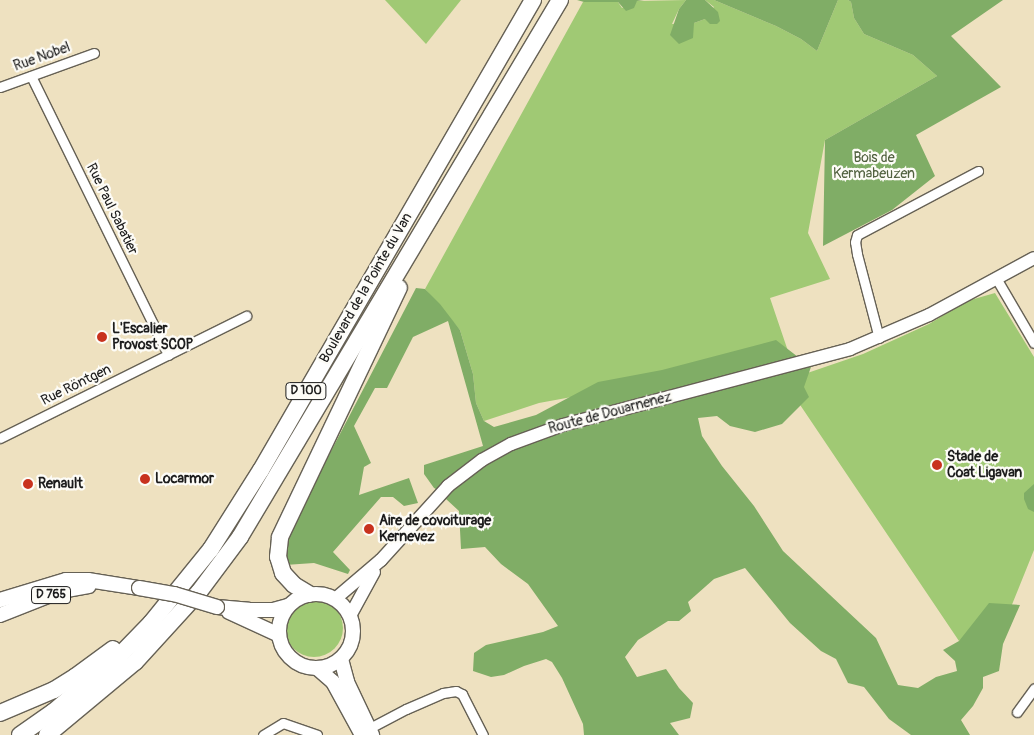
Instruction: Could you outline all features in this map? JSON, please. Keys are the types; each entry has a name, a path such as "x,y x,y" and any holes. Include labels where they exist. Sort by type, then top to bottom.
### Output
{"highway":[{"name":"Boulevard de la Pointe du Van","path":"20,735 53,712 117,658 151,623 211,549 261,470 533,0"},
{"name":"Boulevard de la Pointe du Van","path":"47,735 135,662 199,592 240,537 560,0"},
{"path":"309,594 294,585 282,573 278,557 280,537 397,293 425,225"},
{"path":"0,713 41,697 86,670 126,637 211,549"}],"main road":[{"name":"Route de Douarnenez","path":"335,599 381,560 448,486 476,464 511,444 545,430 794,365 879,338 929,315 1034,258"},
{"name":"Route de Douarnenez","path":"350,616 381,560"},
{"name":"D 765","path":"0,600 66,580 88,580 174,594 217,607 279,635"},
{"name":"D 765","path":"0,615 61,591 105,583"},
{"path":"317,668 333,664 341,659 348,650 352,639 353,627 350,616 335,599 327,595 309,594 297,598 282,615 279,635 282,646 296,662 317,668 333,682 363,733"},
{"name":"D 765","path":"217,607 273,610 288,606"},
{"path":"341,659 363,733"}],"street":[{"name":"Rue Nobel","path":"0,87 94,53"},
{"name":"Rue Paul Sabatier","path":"31,76 168,355"},
{"path":"879,338 866,298 865,281 855,246 857,235 978,171"},
{"path":"996,278 1034,342"},
{"name":"Rue Röntgen","path":"0,438 246,316"},
{"path":"1017,712 1034,689"},
{"path":"363,733 406,709 443,693 456,691 462,694 482,735"},
{"path":"262,735 282,723 317,735"}],"green space":[{"path":"385,0 461,0 426,44"},
{"path":"577,0 644,0 637,1 634,8 626,11 618,2 584,2"},
{"path":"686,0 679,9 672,24 694,23 705,19 714,7 705,0 714,0 776,26 801,39 817,51 838,0 848,0 851,2 854,18 864,34 913,55 937,76 825,140 808,233 830,279 770,298 790,357 539,403 484,421 476,403 473,374 460,330 425,289 583,2 618,2 622,8 637,1"},
{"path":"686,0 705,0 718,12 720,21 717,24 710,24 705,19 694,23 693,38 679,44 670,35 679,9"},
{"path":"714,0 838,0 817,51 801,39 776,26"},
{"name":"Bois de Kermabeuzen","path":"848,0 1003,0 951,36 1001,87 916,135 935,176 892,210 823,246 825,140 937,76 913,55 864,34 854,18 851,2"},
{"path":"416,288 425,289 440,304 460,330 473,374 476,403 484,421 494,427 536,415 598,382 662,370 776,340 811,367 804,387 809,397 782,424 755,432 730,426 717,416 698,418 702,436 722,466 754,506 783,551 876,638 898,685 918,688 936,677 957,671 955,661 943,650 959,641 989,603 1020,605 1003,644 999,671 983,677 983,688 973,706 961,720 970,735 911,735 889,719 864,687 848,683 836,659 821,651 790,623 745,568 714,579 688,602 691,611 679,621 668,621 638,640 625,657 637,677 666,669 679,688 693,703 690,718 670,723 679,735 584,735 583,724 562,678 552,662 546,659 504,675 491,677 473,671 474,653 486,645 543,632 558,626 528,584 501,564 485,547 461,549 459,511 446,499 446,494 434,488 424,474 424,465 483,446 448,321 413,337 387,388 375,388 354,426 371,463 364,467 359,495 409,478 418,503 404,506 393,497 381,497 333,552 350,570 348,574 314,563 285,565 284,550 292,526"},
{"name":"Stade de Coat Ligavan","path":"995,293 1034,357 1034,550 1009,612 959,641 784,381 863,354 929,324 967,301"},
{"path":"1034,484 1034,512 1028,509 1024,493"},
{"path":"308,599 320,599 335,607 343,622 343,634 335,649 320,657 308,657 293,649 285,634 285,622 293,607"}],"place":[{"name":"L'Escalier Provost SCOP","path":"102,337"},
{"name":"Stade de Coat Ligavan","path":"937,465"},
{"name":"Locarmor","path":"145,479"},
{"name":"Renault","path":"28,484"},
{"name":"Aire de covoiturage Kernevez","path":"369,529"}]}
